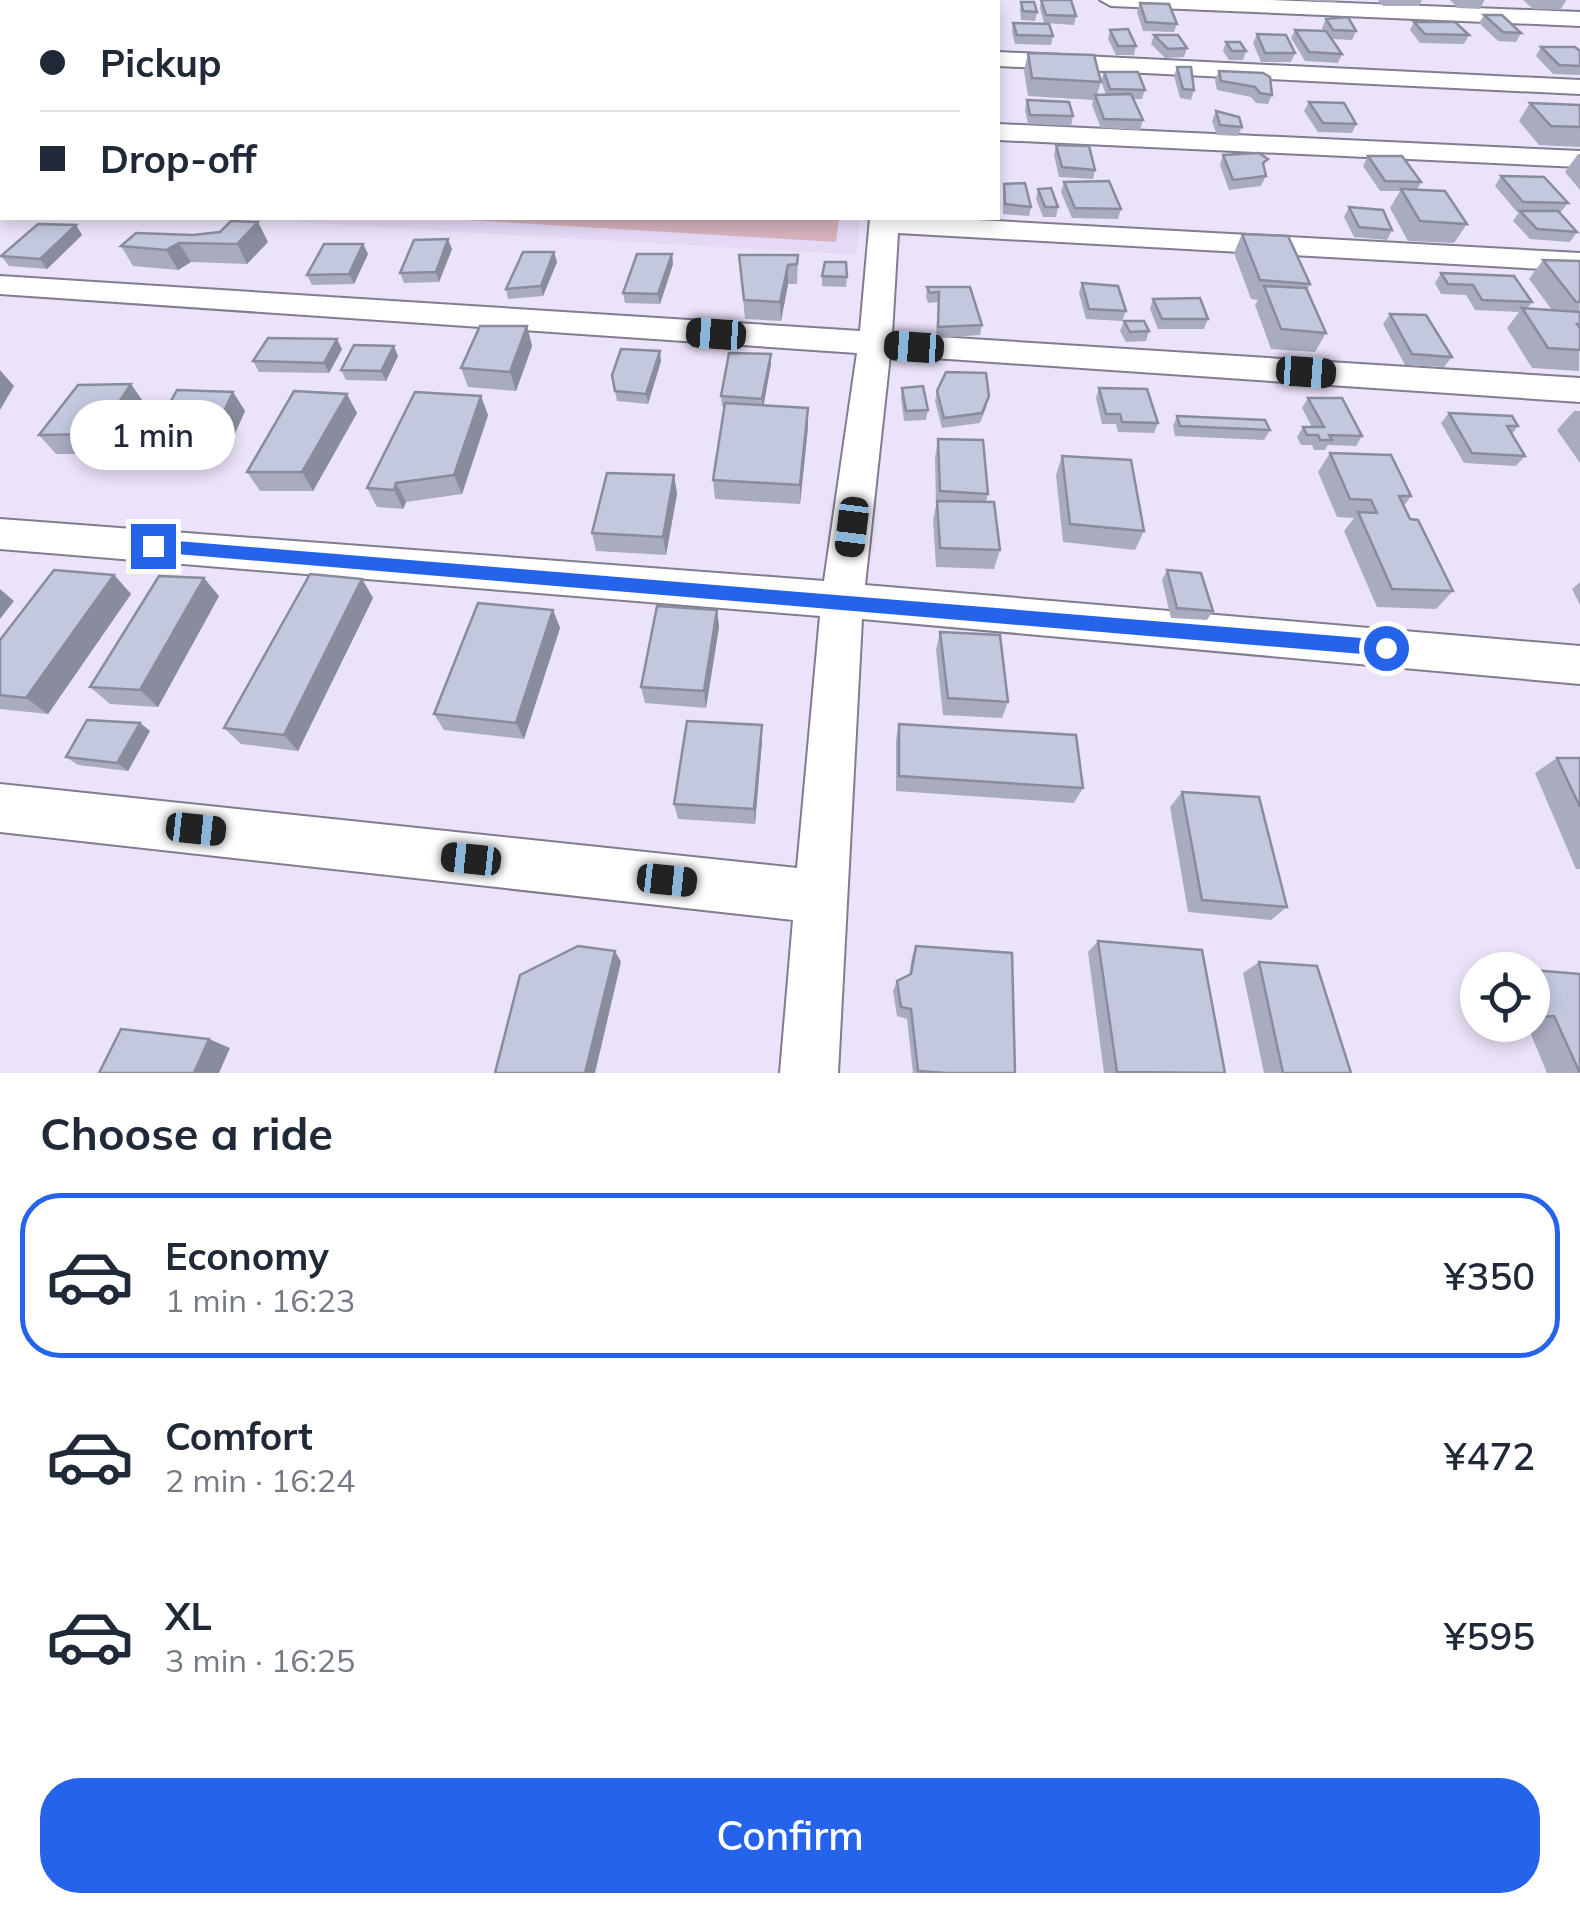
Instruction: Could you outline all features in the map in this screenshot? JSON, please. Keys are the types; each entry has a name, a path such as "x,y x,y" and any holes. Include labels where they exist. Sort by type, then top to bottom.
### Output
{"street":[{"path":"1110,0 1580,19"},
{"path":"1000,59 1580,87"},
{"path":"1000,132 1580,159"},
{"path":"809,1073 842,600 875,344 883,220 1580,262"},
{"path":"0,285 1580,390"},
{"path":"0,534 842,600 1580,665"},
{"path":"0,808 824,896"}],"shaded area":[{"path":"257,220 860,220 856,255"},
{"path":"467,220 839,220 836,242"}],"building":[{"path":"1041,0 1071,0 1076,16 1046,15"},
{"path":"1021,2 1034,2 1037,12 1023,11"},
{"path":"1140,3 1169,4 1177,24 1146,22"},
{"path":"1484,15 1502,15 1521,33 1503,32"},
{"path":"1348,17 1356,31 1333,30 1326,19"},
{"path":"1414,22 1455,22 1469,35 1425,34"},
{"path":"1013,23 1049,24 1053,36 1017,35"},
{"path":"1128,29 1136,46 1118,46 1110,30"},
{"path":"1295,30 1326,31 1342,54 1309,52"},
{"path":"1257,34 1286,35 1295,53 1265,53"},
{"path":"1154,35 1178,35 1187,48 1168,49"},
{"path":"1226,42 1240,42 1246,51 1232,51"},
{"path":"1541,47 1575,47 1580,51 1580,66 1559,65"},
{"path":"1028,53 1094,55 1101,82 1032,78"},
{"path":"1177,67 1191,67 1194,90 1183,89"},
{"path":"1219,71 1263,73 1270,77 1272,95 1260,93 1255,87 1221,81"},
{"path":"1104,72 1138,72 1145,90 1110,89"},
{"path":"1131,94 1143,120 1104,119 1095,95"},
{"path":"1027,100 1069,102 1073,116 1030,115"},
{"path":"1309,102 1344,103 1356,124 1323,123"},
{"path":"1530,103 1580,105 1580,127 1551,126"},
{"path":"1216,111 1239,117 1242,127 1220,125"},
{"path":"1056,145 1089,146 1095,170 1062,167"},
{"path":"1259,153 1268,159 1263,163 1266,176 1233,180 1223,155"},
{"path":"1368,156 1402,156 1421,182 1385,181"},
{"path":"1501,176 1544,177 1568,203 1523,202"},
{"path":"1109,181 1121,209 1075,208 1064,182"},
{"path":"1025,183 1031,207 1005,204 1004,184"},
{"path":"1051,188 1058,207 1045,207 1038,189"},
{"path":"1401,189 1445,191 1467,224 1420,221"},
{"path":"1349,207 1383,210 1392,230 1359,227"},
{"path":"1520,211 1558,211 1577,232 1537,229"},
{"path":"231,221 258,222 237,244 179,243 166,250 121,246 136,233 220,232"},
{"path":"38,224 76,225 40,259 1,256"},
{"path":"1242,234 1288,236 1310,284 1260,280"},
{"path":"448,239 436,272 400,273 414,240"},
{"path":"324,244 363,244 349,274 307,275"},
{"path":"523,252 554,252 541,286 506,289"},
{"path":"637,254 672,254 658,294 623,293"},
{"path":"739,255 798,255 797,264 788,265 780,302 744,300"},
{"path":"1543,260 1580,261 1580,302 1576,302"},
{"path":"825,262 846,262 847,277 822,276"},
{"path":"1441,273 1514,276 1532,302 1482,300 1473,285 1448,284"},
{"path":"1082,283 1118,286 1126,311 1089,309"},
{"path":"1264,286 1306,288 1326,333 1281,329"},
{"path":"927,287 970,287 982,325 938,327 939,292 930,293"},
{"path":"1200,298 1208,319 1162,319 1153,299"},
{"path":"1522,308 1580,312 1580,350 1548,348"},
{"path":"1390,314 1426,315 1452,357 1412,354"},
{"path":"1124,321 1144,321 1149,331 1130,332"},
{"path":"480,326 527,326 510,372 461,368"},
{"path":"268,338 337,339 324,363 253,361"},
{"path":"354,345 394,346 381,371 341,370"},
{"path":"621,349 660,351 646,394 615,391 612,375"},
{"path":"729,353 771,354 762,399 721,396"},
{"path":"946,372 986,373 989,396 982,413 944,418 937,391"},
{"path":"131,384 98,434 39,435 78,385"},
{"path":"923,386 928,410 906,411 902,388"},
{"path":"1099,388 1147,389 1158,423 1122,422 1120,414 1106,414"},
{"path":"177,390 233,392 212,437 164,437 171,421 160,421"},
{"path":"294,391 347,394 302,472 247,472"},
{"path":"415,392 481,396 454,475 396,483 394,490 367,488"},
{"path":"1308,398 1342,398 1362,436 1329,435 1332,440 1320,440 1318,435 1307,435 1303,427 1324,427"},
{"path":"725,403 808,408 800,485 713,480"},
{"path":"1449,413 1512,416 1518,426 1507,426 1525,456 1472,453"},
{"path":"1177,416 1265,420 1270,430 1180,426"},
{"path":"938,439 983,440 988,494 940,491"},
{"path":"1330,453 1391,455 1411,496 1399,496 1410,519 1418,520 1453,591 1392,589 1358,512 1377,513 1371,500 1350,499"},
{"path":"1062,456 1131,460 1144,531 1070,524"},
{"path":"607,473 674,475 663,537 592,533"},
{"path":"937,501 994,502 1000,550 940,548"},
{"path":"54,570 114,575 26,698 0,695 0,640"},
{"path":"1167,570 1201,573 1213,611 1177,608"},
{"path":"310,574 362,579 284,735 224,728"},
{"path":"159,576 204,578 140,690 90,687"},
{"path":"478,603 553,610 516,723 434,714"},
{"path":"657,606 717,610 704,691 641,687"},
{"path":"940,632 1000,635 1008,702 948,698"},
{"path":"87,720 140,723 117,763 66,757"},
{"path":"687,721 762,725 754,809 674,804"},
{"path":"899,724 1076,735 1083,788 899,776"},
{"path":"1557,758 1580,758 1580,807"},
{"path":"1182,792 1259,797 1287,907 1202,900"},
{"path":"1098,941 1202,950 1225,1073 1117,1072"},
{"path":"578,946 615,951 585,1073 495,1073 520,975"},
{"path":"916,946 1012,953 1015,1073 918,1071 911,1009 901,1007 897,981 911,974"},
{"path":"1259,962 1317,966 1351,1073 1283,1073"},
{"path":"1550,972 1580,974 1580,1073 1554,1016 1550,1016"},
{"path":"121,1029 209,1039 194,1073 99,1073"}],"route":[{"path":"153,546 1386,648"}]}
